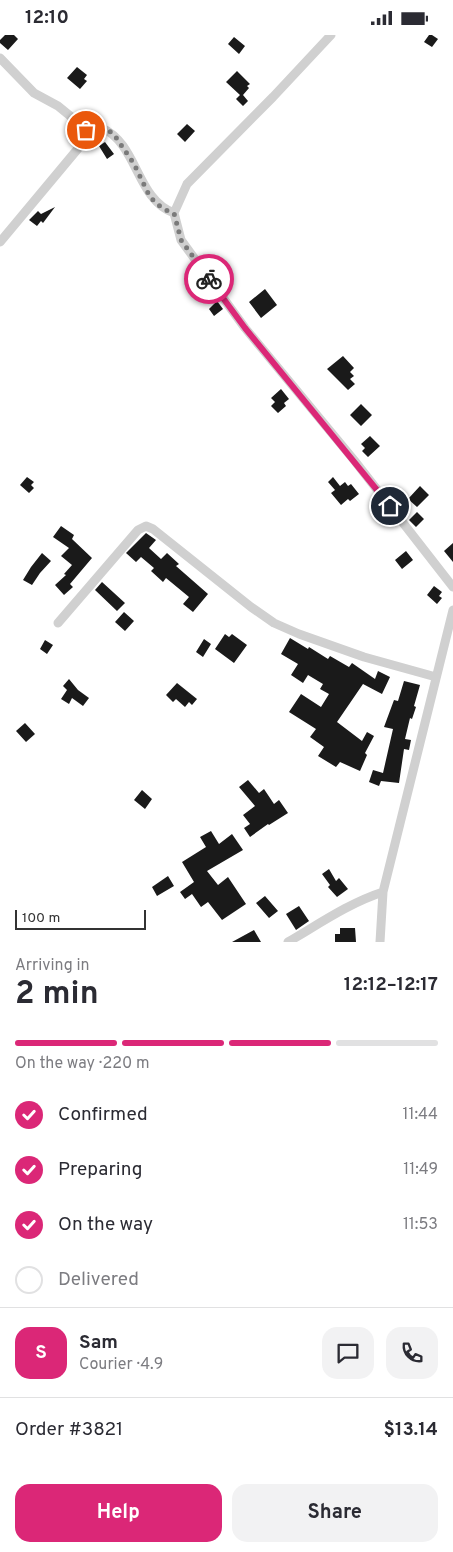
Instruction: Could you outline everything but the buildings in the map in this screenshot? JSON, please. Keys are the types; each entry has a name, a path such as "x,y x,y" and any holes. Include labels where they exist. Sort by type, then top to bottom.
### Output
{"street":[{"path":"331,35 273,97 187,183 174,213 181,240 245,328 354,460 453,587"},
{"path":"0,58 34,93 58,106 91,133"},
{"path":"0,242 91,133 102,128 113,133 134,164 150,197 163,209 174,213"},
{"path":"58,623 138,530 146,526 153,529 274,623 364,657 436,677"},
{"path":"380,942 383,892 453,610"},
{"path":"288,942 352,905 383,892"}],"way so far":[{"path":"86,130 91,133 102,128 113,133 134,164 150,197 163,209 174,213 181,240 209,279"}],"route":[{"path":"209,279 245,328 390,506"}]}
